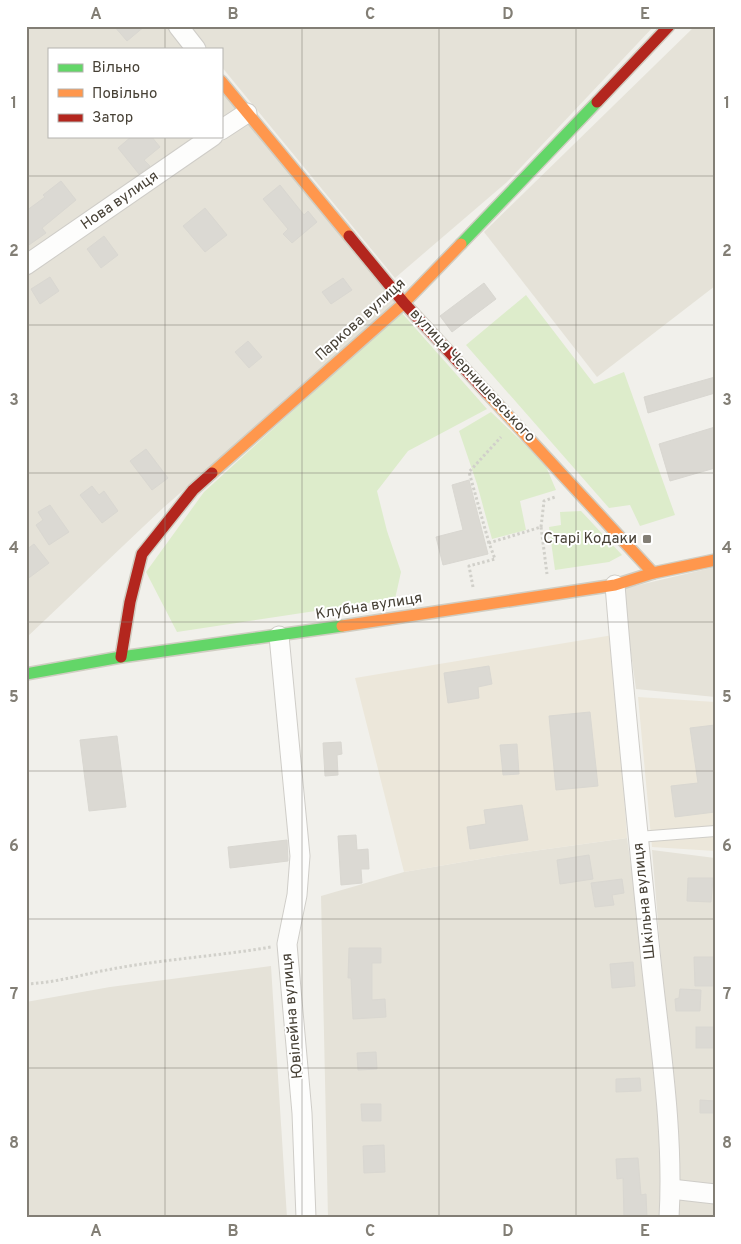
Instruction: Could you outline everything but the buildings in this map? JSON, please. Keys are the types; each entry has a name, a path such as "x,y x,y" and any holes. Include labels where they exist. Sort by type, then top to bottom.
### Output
{"street":[{"path":"178,26 195,48"},
{"name":"Паркова вулиця","path":"121,657 130,602 142,554 193,490 404,302 669,26"},
{"name":"вулиця Чернишевського","path":"222,82 404,302 652,573"},
{"path":"222,129 247,112"},
{"name":"Нова вулиця","path":"26,265 210,138"},
{"name":"Клубна вулиця","path":"26,674 121,657 279,636 614,584 652,573 715,560"},
{"name":"Шкільна вулиця","path":"614,584 667,1111 671,1189 670,1218"},
{"name":"Ювілейна вулиця","path":"279,636 300,856 297,895 287,944 302,1113 306,1218"},
{"path":"671,1189 715,1194"}],"lane":[{"path":"638,837 715,831"}],"path":[{"path":"477,606 469,566 495,559 468,472 515,423"},
{"path":"550,594 541,527 544,501 577,490"},
{"path":"489,543 541,527"},
{"path":"26,984 41,984 114,968 236,953 287,944"}],"shaded area":[{"path":"26,26 172,26 190,48 48,48 48,138 222,138 222,88 397,303 163,508 26,638"},
{"path":"189,26 654,26 507,182 395,278 222,67 222,48 206,48"},
{"path":"695,26 715,26 715,286 597,377 484,232"},
{"path":"715,567 715,697 636,689 622,589"},
{"path":"613,635 627,838 498,856 404,872 355,678"},
{"path":"638,697 715,702 715,851 652,847"},
{"path":"627,838 646,971 666,1180 665,1218 328,1218 321,896 404,872 498,856"},
{"path":"652,850 715,858 715,1218 676,1218 679,1173"},
{"path":"271,966 287,1218 26,1218 26,1002 110,987"}],"green space":[{"path":"526,295 594,384 624,372 675,515 640,526 630,505 609,508 466,345"},
{"path":"401,312 487,409 408,451 377,491 387,531 401,572 395,599 177,632 146,572 204,492"},
{"path":"491,412 545,464 556,490 520,501 526,530 492,539 477,484 459,431"},
{"path":"581,511 622,555 609,562 555,570 549,527 561,525 560,512"}],"traffic: fast":[{"path":"461,244 597,102"},
{"path":"26,674 121,657 342,626"}],"traffic: slow":[{"path":"222,82 349,236"},
{"path":"212,473 404,303 461,244"},
{"path":"487,393 653,573"},
{"path":"342,626 615,585 653,573 715,560"}],"traffic: jam":[{"path":"597,102 669,26"},
{"path":"349,236 404,303 487,393"},
{"path":"121,657 130,602 142,554 193,490 212,473"}],"place":[{"name":"Старі Кодаки","path":"647,539"}]}
